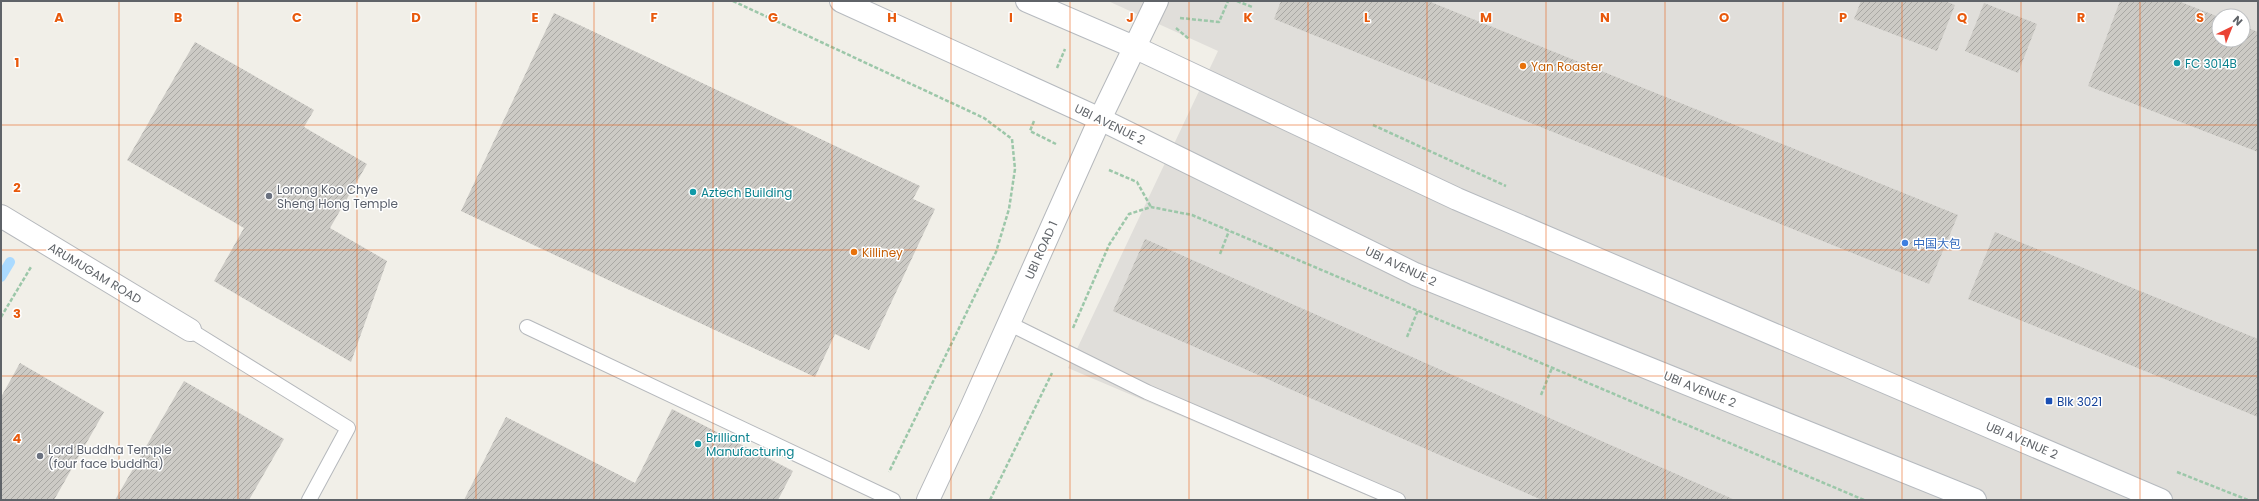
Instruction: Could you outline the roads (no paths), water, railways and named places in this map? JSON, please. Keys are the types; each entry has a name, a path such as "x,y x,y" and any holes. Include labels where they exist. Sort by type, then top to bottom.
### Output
{"main road":[{"name":"UBI AVENUE 2","path":"841,1 1100,119 1415,274 1975,500"},
{"name":"UBI AVENUE 2","path":"1027,1 1134,47 1457,199 2161,500"},
{"name":"UBI ROAD 1","path":"928,500 971,408 1100,119 1157,1"},
{"name":"ARUMUGAM ROAD","path":"1,216 190,330"}],"lane":[{"path":"1008,323 1147,392 1398,500"},
{"path":"527,327 893,500"},
{"path":"190,330 348,428 309,500"}],"waterway":[{"path":"1,277 10,262"}],"place":[{"name":"FC 3014B","path":"2177,63"},
{"name":"Yan Roaster","path":"1523,66"},
{"name":"Aztech Building","path":"693,192"},
{"name":"Lorong Koo Chye Sheng Hong Temple","path":"269,196"},
{"name":"中国大包","path":"1905,243"},
{"name":"Killiney","path":"854,252"},
{"name":"Blk 3021","path":"2049,401"},
{"name":"Brilliant Manufacturing","path":"698,444"},
{"name":"Lord Buddha Temple (four face buddha)","path":"40,456"}]}
